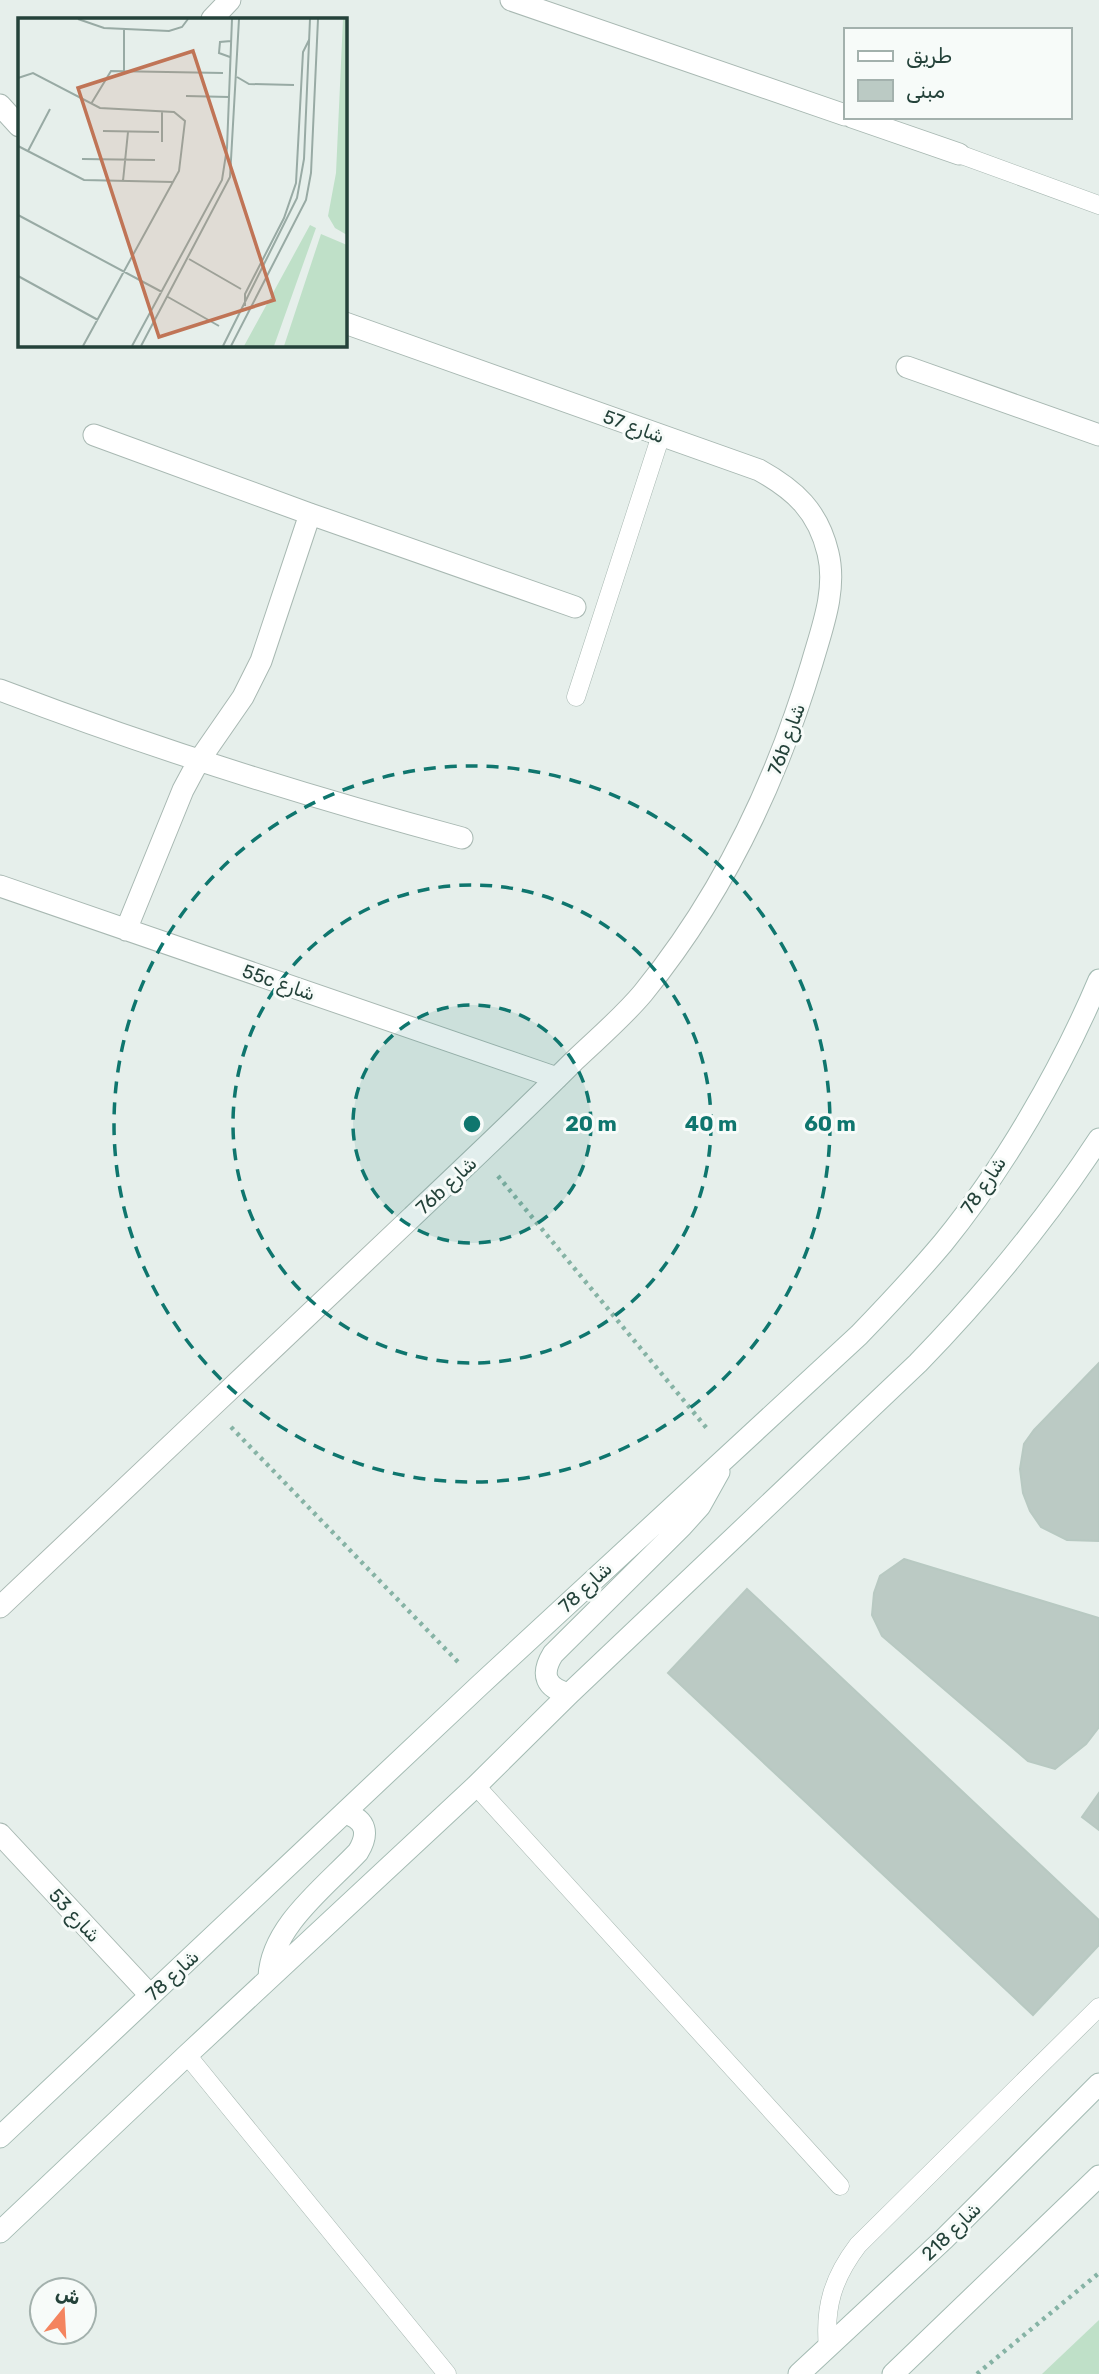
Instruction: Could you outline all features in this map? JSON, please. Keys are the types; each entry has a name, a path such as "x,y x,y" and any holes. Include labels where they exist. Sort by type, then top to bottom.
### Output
{"street":[{"path":"213,18 230,0"},
{"path":"511,0 844,115"},
{"path":"0,105 18,124"},
{"path":"858,119 959,154"},
{"name":"شارع 57","path":"346,323 759,470 785,485 805,505 820,529 829,557 830,586 826,614"},
{"path":"907,367 1099,435"},
{"path":"94,435 575,607"},
{"path":"126,930 170,819 198,762 233,714 261,661 310,514"},
{"name":"76b شارع","path":"0,1607 480,1153 641,995 684,939 722,879 756,815 784,750 826,614"},
{"path":"0,690 198,762 329,802 462,838"},
{"name":"55c شارع","path":"0,886 557,1078"},
{"name":"شارع 78","path":"0,2137 480,1685 859,1335 903,1289 944,1241 1016,1137 1074,1035 1099,981"},
{"path":"0,2232 269,1977 476,1786 569,1694 877,1404 958,1322 1032,1234 1099,1139"},
{"path":"569,1694 556,1691 547,1680 546,1666 553,1654 700,1506 729,1455"},
{"path":"269,1977 273,1951 285,1928 364,1843 366,1833 363,1823 355,1816 345,1813"},
{"name":"شارع 53","path":"0,1835 150,1996"},
{"name":"شارع 218","path":"799,2374 944,2239 1099,2084"},
{"path":"893,2374 1099,2176"}],"lane":[{"path":"959,154 1099,205"},
{"path":"576,698 661,435"},
{"path":"476,1786 840,2186"},
{"path":"828,2348 828,2304 834,2282 858,2245 1099,2007"},
{"path":"187,2054 447,2374"}],"path":[{"path":"480,1153 729,1455"},
{"path":"211,1406 480,1685"},
{"path":"977,2374 1099,2273"}],"green space":[{"path":"1099,2320 1099,2374 1042,2374"}],"building":[{"path":"1099,1363 1099,1541 1067,1540 1041,1527 1030,1511 1023,1493 1020,1469 1024,1444 1034,1430"},
{"path":"904,1559 1099,1618 1099,1727 1086,1744 1055,1769 1028,1761 882,1636 872,1615 874,1593 880,1576"},
{"path":"747,1589 1099,1920 1099,1945 1033,2015 668,1673"},
{"path":"1099,1793 1099,1830 1082,1817"}]}
